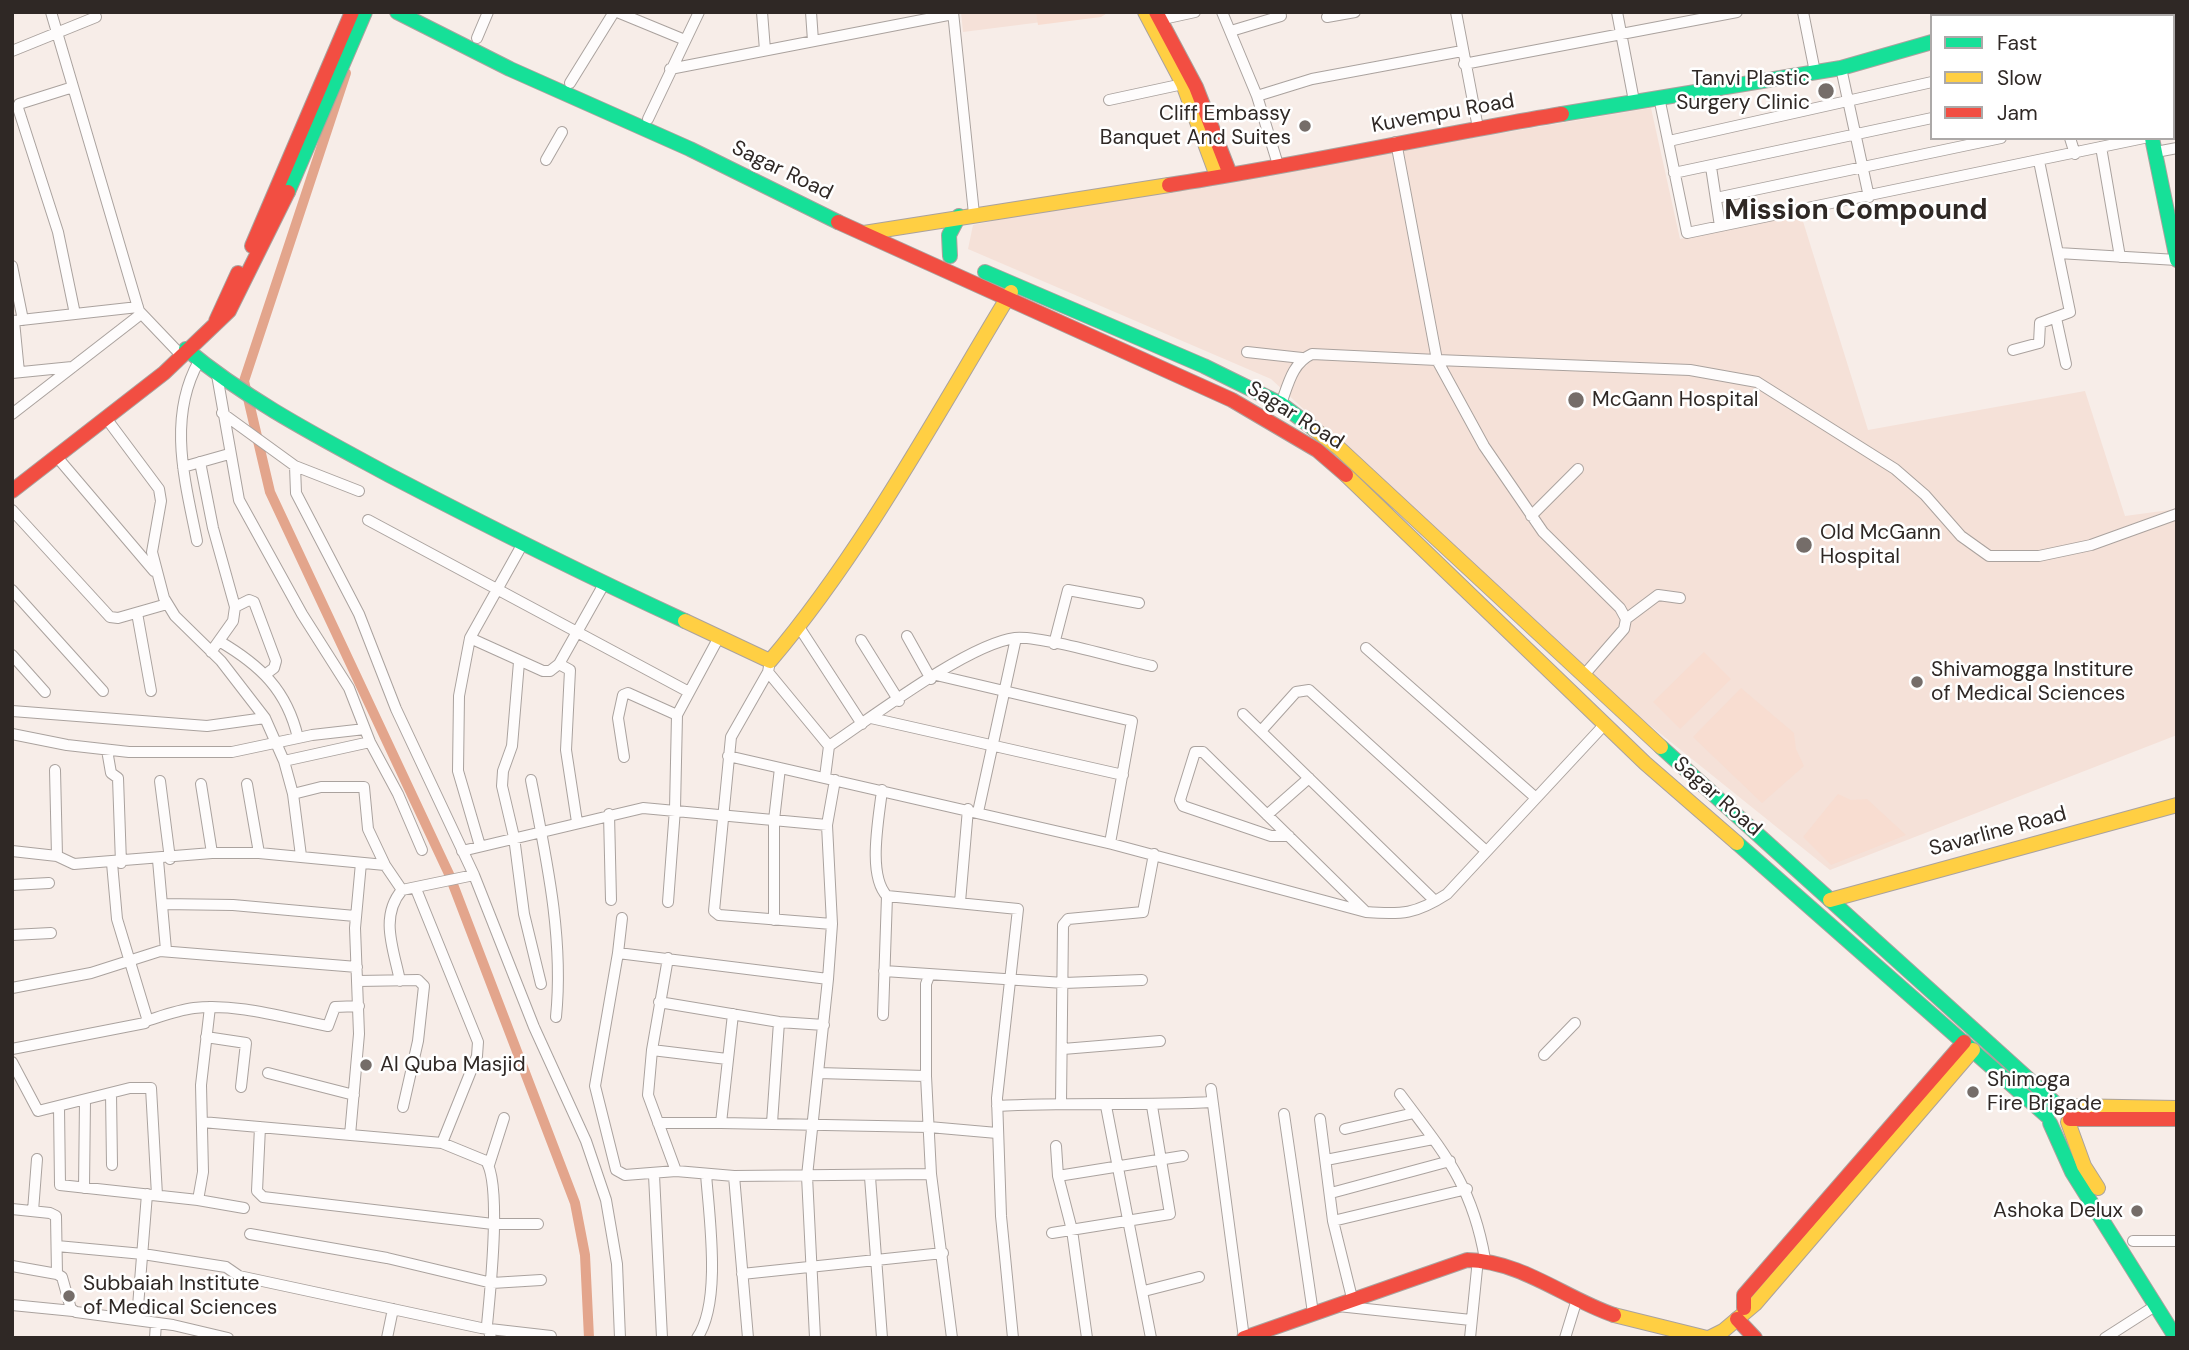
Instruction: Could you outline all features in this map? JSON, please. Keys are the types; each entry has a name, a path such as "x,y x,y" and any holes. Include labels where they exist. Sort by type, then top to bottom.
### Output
{"main road":[{"path":"215,323 282,177 352,12"},
{"path":"12,491 164,373 229,311 287,195 365,12"},
{"name":"Sagar Road","path":"397,12 510,69 864,233 1186,357 1281,404 1340,449 1753,833 1830,900 2059,1115"},
{"name":"Sagar Road","path":"426,12 570,83 880,228 950,256 1232,400 1317,450 1375,499 1605,724 1969,1046 2059,1115"},
{"path":"1152,17 1224,175"},
{"path":"1152,17 1196,87 1224,175"},
{"name":"Kuvempu Road","path":"864,233 880,228 1279,168 1396,142 1841,68 1930,43"},
{"path":"2154,145 2171,196 2177,260"},
{"path":"950,256 949,235 959,216"},
{"path":"183,352 305,430 522,545 719,637 769,667 799,627 895,483 1012,290"},
{"name":"Savarline Road","path":"1830,900 2177,805"},
{"path":"1244,1338 1352,1298 1482,1259 1507,1265 1595,1308 1694,1337 1708,1338 1723,1333 1740,1314 1755,1304 1969,1046"},
{"path":"2059,1115 2177,1108"},
{"path":"2059,1115 2177,1119"},
{"path":"2059,1115 2084,1166 2133,1241 2177,1318"},
{"path":"2059,1115 2072,1172 2124,1251 2176,1338"},
{"path":"1740,1314 1755,1338"}],"street":[{"path":"51,12 139,310 183,352"},
{"path":"477,38 488,12"},
{"path":"570,83 616,12 685,40"},
{"path":"648,118 699,12"},
{"path":"762,12 765,50"},
{"path":"811,12 813,41"},
{"path":"1152,17 1195,12"},
{"path":"1222,12 1257,96 1279,168"},
{"path":"1328,17 1355,12"},
{"path":"1456,12 1478,128"},
{"path":"1617,12 1634,101"},
{"path":"1464,64 1737,12"},
{"path":"1803,12 1815,72"},
{"path":"670,69 953,13 974,214"},
{"path":"1231,31 1281,16"},
{"path":"12,51 96,17"},
{"path":"1257,96 1312,79 1462,51"},
{"path":"1841,68 1869,197"},
{"path":"1669,141 1930,82"},
{"path":"1109,100 1183,84"},
{"path":"73,87 19,104 18,108 58,232 75,314"},
{"path":"1659,97 1687,233 2133,140"},
{"path":"1674,173 1930,118"},
{"path":"546,160 562,132"},
{"path":"1716,198 1992,140"},
{"path":"2071,140 2075,154"},
{"path":"1396,142 1437,360 1484,446 1531,516 1543,532 1620,608 1626,619 1624,629 1584,675"},
{"path":"2154,145 2177,148"},
{"path":"2101,146 2120,257"},
{"path":"2013,350 2039,343 2038,324 2068,314 2070,309 2039,161"},
{"path":"1711,167 1720,226"},
{"path":"2057,253 2177,260"},
{"path":"12,266 16,372 72,367"},
{"path":"16,321 139,310"},
{"path":"12,414 139,310"},
{"path":"2056,318 2066,364"},
{"path":"1247,352 1302,358 1312,354 1690,370 1757,382 1895,469 1925,495 1961,536 1989,556 2039,556 2091,545 2177,514"},
{"path":"1281,404 1295,368 1302,358"},
{"path":"197,541 180,439 184,396 199,361"},
{"path":"217,375 239,500 302,614 349,688 370,742 398,794 422,850"},
{"path":"222,413 295,466 359,491"},
{"path":"106,418 159,489 160,501 152,540 156,573 167,604 258,705 265,718 284,761 293,794 301,856"},
{"path":"183,467 229,454"},
{"path":"57,457 156,573"},
{"path":"200,462 213,528 235,607 233,621 211,652"},
{"path":"295,466 296,493 359,614 396,709 462,852 534,1027 586,1142 607,1200 617,1264 620,1338"},
{"path":"1531,516 1578,469"},
{"path":"12,510 110,617 118,618 167,604"},
{"path":"368,520 687,691"},
{"path":"480,846 458,771 456,746 459,696 470,638 522,545"},
{"path":"470,638 519,662 550,671 559,664 604,584"},
{"path":"12,590 103,691"},
{"path":"1054,644 1068,590 1139,603"},
{"path":"1626,619 1658,596 1680,598"},
{"path":"235,607 249,600 254,602 276,662 274,668 266,674"},
{"path":"136,612 151,691"},
{"path":"799,627 867,721 994,745 1123,775"},
{"path":"907,636 933,677 1132,721 1110,843"},
{"path":"668,902 676,809 677,715 687,691 719,637"},
{"path":"960,902 973,811 994,745 1016,638"},
{"path":"829,746 933,677 981,650 1016,638 1152,667"},
{"path":"861,640 899,701"},
{"path":"219,641 266,674 282,692 293,715 298,738"},
{"path":"1366,648 1535,798"},
{"path":"12,655 45,692"},
{"path":"519,662 512,746 501,778 514,837 524,915 541,984"},
{"path":"559,664 572,674 566,750 577,822"},
{"path":"815,1338 807,1176 832,924 827,825 829,746 769,667 731,737 715,913 832,924"},
{"path":"1261,731 1296,692 1309,690 1486,851"},
{"path":"624,757 618,718 623,695 628,693 677,715"},
{"path":"12,711 207,726 265,718"},
{"path":"1243,714 1435,901"},
{"path":"728,756 1110,843 1366,912 1401,915 1426,908 1447,894 1605,724"},
{"path":"12,734 107,750 232,752 298,738 365,729"},
{"path":"284,761 370,742"},
{"path":"107,750 111,773 118,778 117,919 131,960 146,1021"},
{"path":"1289,836 1272,836 1183,806 1180,800 1195,752 1203,752 1289,836 1366,912"},
{"path":"774,920 774,820 780,768"},
{"path":"55,770 57,856"},
{"path":"1267,815 1309,778"},
{"path":"531,780 553,911 558,978 556,1017"},
{"path":"160,782 170,859"},
{"path":"201,784 212,853"},
{"path":"247,784 259,853"},
{"path":"293,794 321,787 362,785 368,830 385,865 402,890"},
{"path":"882,790 876,867 879,885 887,896 883,1015"},
{"path":"462,852 608,814 643,808 827,825"},
{"path":"608,814 611,901"},
{"path":"12,851 57,856 74,864 158,860 212,853 259,853 385,865"},
{"path":"1061,1103 1065,921 1143,912 1154,854"},
{"path":"158,860 166,950"},
{"path":"350,1135 359,1006 355,916 362,863"},
{"path":"400,981 389,919 393,900 402,890 470,876"},
{"path":"12,885 49,883"},
{"path":"416,889 478,1042 477,1056 442,1143"},
{"path":"887,896 1018,909 996,1106 1001,1216 1013,1338"},
{"path":"162,904 233,905 355,916"},
{"path":"622,918 595,1086 616,1170 620,1175 654,1175 676,1171 734,1176 870,1177 932,1174"},
{"path":"12,935 51,933"},
{"path":"12,988 91,973 166,950 357,967"},
{"path":"618,953 828,979"},
{"path":"668,958 659,1002 648,1095 676,1171"},
{"path":"884,971 929,976 936,972 1064,984 1142,981"},
{"path":"929,976 926,984 926,1076 932,1174 953,1338"},
{"path":"358,981 418,981 424,986 418,1041 403,1107"},
{"path":"659,1002 779,1022 824,1025"},
{"path":"12,1049 122,1030 193,1008 247,1010 328,1026 335,1007 359,1006"},
{"path":"198,1200 203,1172 201,1086 211,1007"},
{"path":"721,1124 733,1014"},
{"path":"772,1123 779,1022"},
{"path":"1544,1055 1574,1023"},
{"path":"206,1037 246,1043 241,1087"},
{"path":"1063,1049 1160,1041"},
{"path":"652,1050 727,1059"},
{"path":"12,1062 30,1091 35,1108 43,1111 130,1088 151,1088 152,1194 137,1319"},
{"path":"268,1073 354,1095"},
{"path":"818,1073 926,1076"},
{"path":"1211,1089 1244,1338"},
{"path":"111,1093 112,1165"},
{"path":"1400,1094 1450,1161 1478,1218 1482,1259 1470,1338"},
{"path":"84,1188 85,1100"},
{"path":"996,1106 1061,1103 1106,1107 1212,1102"},
{"path":"1052,1233 1128,1223 1170,1214 1153,1106"},
{"path":"59,1107 59,1182 63,1186 152,1194 244,1208"},
{"path":"1106,1107 1144,1291 1151,1338"},
{"path":"1345,1129 1414,1113"},
{"path":"1284,1114 1313,1313"},
{"path":"489,1333 493,1224 489,1165 504,1118"},
{"path":"1320,1119 1333,1222 1352,1298"},
{"path":"202,1122 442,1143 486,1161 489,1165"},
{"path":"658,1123 929,1127 997,1133"},
{"path":"260,1127 257,1191 263,1197 493,1224 538,1224"},
{"path":"1326,1160 1433,1139"},
{"path":"1056,1146 1058,1176 1072,1230 1087,1338"},
{"path":"1058,1176 1183,1156"},
{"path":"33,1211 37,1159"},
{"path":"1331,1193 1450,1161"},
{"path":"697,1338 708,1300 713,1266 706,1174"},
{"path":"654,1175 662,1338"},
{"path":"734,1176 748,1338"},
{"path":"870,1177 881,1338"},
{"path":"1333,1222 1466,1189"},
{"path":"12,1209 56,1216 57,1274"},
{"path":"250,1234 387,1258 492,1283 541,1280"},
{"path":"2133,1241 2177,1241"},
{"path":"57,1246 143,1254 226,1267 239,1276 489,1333 551,1336"},
{"path":"742,1274 943,1253"},
{"path":"12,1266 57,1274 62,1278 73,1311"},
{"path":"1144,1291 1199,1278"},
{"path":"1565,1338 1577,1299"},
{"path":"12,1305 137,1319 228,1338"},
{"path":"1331,1306 1471,1320"},
{"path":"2105,1338 2155,1306"},
{"path":"387,1338 393,1309"},
{"path":"155,1338 156,1323"}],"shaded area":[{"path":"961,12 1121,12 963,32"},
{"path":"1036,12 1109,12 1101,17 1038,25"},
{"name":"McGann Hospital","path":"1651,108 1680,239 1801,215 1868,430 2085,391 2125,516 2177,509 2177,735 1830,870 1626,706 1271,379 968,249 973,225 1062,207"},
{"path":"1704,652 1731,679 1680,729 1653,702"},
{"path":"1741,688 1794,733 1796,749 1804,766 1762,803 1693,737"},
{"path":"1838,794 1851,800 1867,799 1906,835 1831,865 1803,837"}],"waterway":[{"path":"346,73 244,381 270,492 449,874 575,1203 585,1255 589,1338"}],"traffic: fast":[{"path":"288,192 365,12"},
{"path":"397,12 510,69 690,149 838,222"},
{"path":"1562,114 1841,68 1930,43"},
{"path":"2152,140 2177,260"},
{"path":"950,256 949,235 959,216"},
{"path":"985,272 1204,366 1281,404 1314,429"},
{"path":"186,349 234,385 284,417 389,475 685,621"},
{"path":"1661,747 2055,1103"},
{"path":"1737,843 2047,1116"},
{"path":"2050,1123 2072,1172 2176,1338"}],"traffic: slow":[{"path":"1145,12 1183,84 1217,176"},
{"path":"864,233 1169,185"},
{"path":"685,621 770,661 804,619 867,529 1011,292"},
{"path":"1314,429 1340,449 1661,747"},
{"path":"1346,475 1645,763 1737,843"},
{"path":"1830,900 2177,805"},
{"path":"1709,1338 1723,1331 1755,1304 1973,1050"},
{"path":"2067,1106 2177,1108"},
{"path":"2068,1122 2084,1166 2098,1188"},
{"path":"1614,1315 1707,1338"}],"traffic: jam":[{"path":"252,246 352,12"},
{"path":"1156,12 1196,87 1230,174"},
{"path":"1169,185 1562,114"},
{"path":"12,491 164,373 229,311 288,192"},
{"path":"838,222 1232,400 1317,450 1346,475"},
{"path":"216,321 238,273"},
{"path":"1744,1308 1744,1295 1964,1042"},
{"path":"2070,1119 2177,1119"},
{"path":"1244,1338 1467,1260 1487,1262 1524,1273 1614,1315"},
{"path":"1737,1319 1755,1338"}],"place":[{"name":"Tanvi Plastic Surgery Clinic","path":"1826,91"},
{"name":"Cliff Embassy Banquet And Suites","path":"1305,126"},
{"name":"McGann Hospital","path":"1576,400"},
{"name":"Old McGann Hospital","path":"1804,545"},
{"name":"Shivamogga Institure of Medical Sciences","path":"1917,682"},
{"name":"Al Quba Masjid","path":"366,1065"},
{"name":"Shimoga Fire Brigade","path":"1973,1092"},
{"name":"Ashoka Delux","path":"2137,1211"},
{"name":"Subbaiah Institute of Medical Sciences","path":"69,1296"}],"district":[{"name":"Mission Compound","path":"1856,212"}]}
